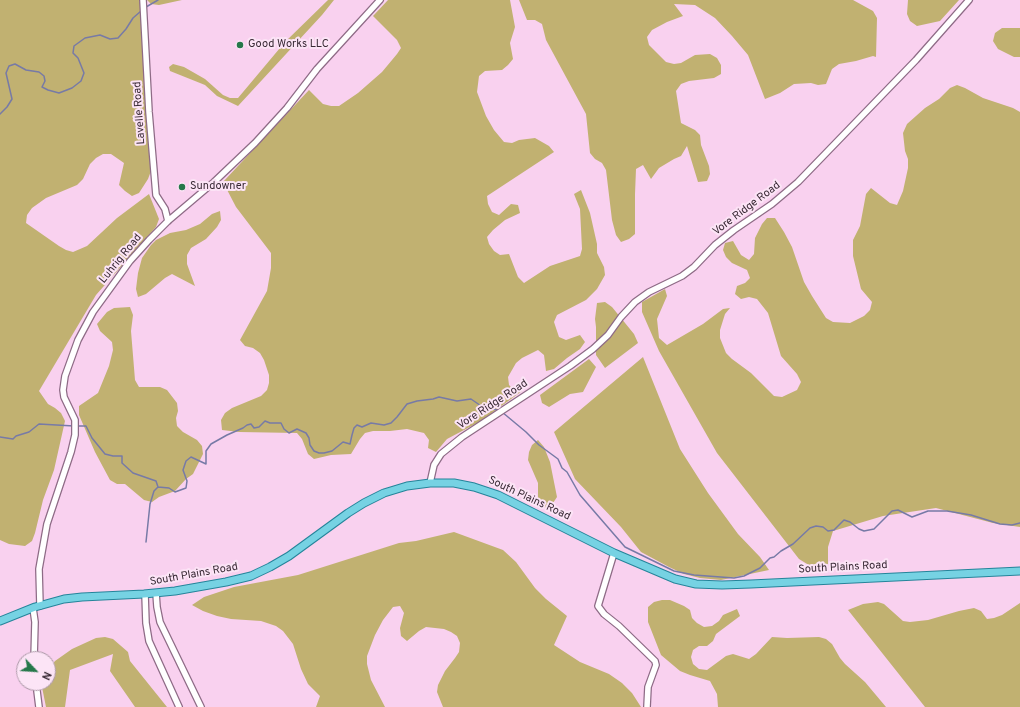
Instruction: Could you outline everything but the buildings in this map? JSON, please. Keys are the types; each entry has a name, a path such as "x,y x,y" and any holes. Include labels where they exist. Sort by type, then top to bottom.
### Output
{"main road":[{"name":"South Plains Road","path":"0,621 58,601 82,597 145,594 193,588 226,582 256,573 290,556 364,502 384,493 407,486 430,483 454,483 474,487 498,495 614,553 675,579 696,584 722,585 1020,571"}],"street":[{"name":"Lavelle Road","path":"143,0 149,112 156,195 165,209 168,221"},
{"name":"Luhrig Road","path":"34,651 39,569 46,524 71,452 75,430 75,420 64,397 63,390 65,376 78,340 93,312 120,274 149,240 255,143 287,108 317,69 380,0"},
{"name":"Vore Ridge Road","path":"430,483 434,465 440,454 462,437 570,366 608,335 635,302 649,292 682,276 694,267 715,245 772,204 798,182 916,60 969,0"},
{"path":"614,553 598,606 604,614 619,626 655,661 656,665 648,687 648,707"},
{"path":"156,593 160,622 202,707"},
{"path":"145,594 146,623 149,642 179,707"},
{"path":"37,691 39,707"}],"shaded area":[{"path":"0,0 139,0 141,6 145,93 151,171 148,179 139,193 132,196 119,185 124,163 111,154 103,154 90,164 83,179 77,185 46,198 32,208 27,215 26,223 59,246 73,252 87,246 117,218 149,194 159,219 156,227 96,295 39,391 48,404 61,413 65,421 54,470 43,500 35,533 32,541 25,546 9,544 0,540"},
{"path":"147,0 182,0 159,5 151,4"},
{"path":"328,0 334,0 238,106 217,96 205,85 170,71 169,67 173,64 184,67 205,79 223,95 230,98 238,98 285,42"},
{"path":"388,0 510,0 515,27 510,43 513,59 502,70 485,71 479,76 477,92 486,116 494,130 504,142 512,143 519,140 535,138 549,146 554,152 487,196 488,204 492,212 499,215 511,204 518,205 520,213 505,220 493,230 487,237 489,244 494,251 500,255 509,254 518,277 524,283 550,266 580,256 582,249 580,209 574,194 581,190 590,213 597,244 597,253 604,267 605,275 597,289 586,300 557,315 554,322 559,337 566,340 580,335 585,342 580,349 554,369 546,371 544,355 538,350 522,358 516,363 508,377 509,385 515,391 522,391 481,421 447,439 436,452 428,448 429,440 424,433 407,429 373,431 365,433 351,454 331,455 314,459 308,454 302,439 297,433 239,432 222,430 221,420 225,413 232,408 261,396 267,390 269,375 264,360 260,353 253,348 245,346 240,340 267,291 271,268 271,253 236,207 223,182 309,90 323,104 339,106 358,93 382,72 401,48 397,40 373,16"},
{"path":"519,0 853,0 873,11 877,18 876,57 873,56 839,64 832,69 826,84 794,84 780,93 765,99 748,55 715,18 695,5 674,4 683,16 652,30 647,37 649,45 666,62 674,64 681,63 695,55 710,54 717,58 721,65 721,74 714,78 689,81 681,84 676,91 681,123 695,130 700,135 701,145 709,166 710,174 707,181 698,182 687,146 681,156 659,168 651,179 643,165 636,169 635,234 629,239 621,242 616,235 612,220 606,170 602,163 595,159 590,153 586,114 546,40 542,24 535,20 527,20"},
{"path":"908,0 959,0 940,21 917,26 910,21 907,14"},
{"path":"1002,28 1020,28 1020,57 1014,57 998,49 993,41 995,33"},
{"path":"957,85 983,98 1013,108 1020,112 1020,527 993,523 936,508 883,516 833,531 828,547 828,564 812,567 799,559 717,453 659,351 642,312 642,302 665,289 667,296 657,319 659,338 667,345 703,324 723,309 730,308 725,314 720,330 720,338 726,353 751,373 774,396 782,397 797,390 801,382 797,374 781,356 768,313 757,299 749,297 741,299 735,294 737,286 745,283 750,278 747,270 732,263 726,257 723,250 725,243 733,241 741,255 749,260 754,254 755,238 762,224 767,218 775,218 792,247 804,282 826,318 833,322 850,323 864,316 870,310 872,302 861,289 853,256 853,240 860,226 866,194 871,188 890,203 897,205 903,191 908,168 908,159 905,151 903,133 907,124 925,108 939,99 950,88"},
{"path":"220,211 221,220 217,227 206,239 191,248 187,255 187,264 195,286 172,274 146,294 138,297 136,289 138,273 142,258 151,245 156,240 170,233 186,230 200,224 212,214"},
{"path":"605,302 612,307 634,334 638,343 605,368 596,355 595,319 597,303"},
{"path":"130,307 133,315 131,331 135,380 139,387 160,387 167,390 177,403 177,426 183,432 197,440 202,446 203,454 193,474 175,491 159,497 152,502 144,500 125,484 117,484 110,480 95,452 79,415 79,406 98,393 109,366 113,350 112,342 100,331 97,324 107,312 114,308"},
{"path":"643,357 680,449 708,493 738,534 760,557 769,570 721,580 700,578 684,574 669,567 641,552 621,527 575,479 554,432"},
{"path":"589,359 596,367 583,392 570,394 549,407 542,403 540,395"},
{"path":"538,440 544,447 550,462 557,497 549,509 541,507 538,499 538,483 528,460 532,445"},
{"path":"454,532 503,550 516,562 535,588 567,616 554,645 580,662 609,674 622,683 632,693 641,707 443,707 437,692 438,685 445,671 459,652 460,643 457,636 451,632 444,629 426,627 407,641 401,636 400,628 404,613 400,606 393,607 383,620 375,635 367,656 367,664 371,680 385,707 316,707 320,696 308,684 301,669 293,644 283,631 276,626 261,621 231,619 217,616 192,605 204,597 234,587 298,575 399,543 416,541"},
{"path":"670,600 684,606 690,610 692,618 704,627 712,626 719,621 723,615 737,609 740,616 716,634 713,641 707,646 699,646 693,650 691,657 693,664 699,669 707,670 726,656 733,654 749,659 756,654 772,637 819,637 826,639 832,644 845,664 865,682 886,707 718,707 717,694 710,681 680,671 661,655 648,622 648,607 654,602"},
{"path":"878,602 884,604 903,621 910,622 928,620 974,608 981,611 987,619 994,618 1002,615 1020,603 1020,707 925,707 848,610 863,604"},
{"path":"105,637 113,639 128,652 130,661 167,707 135,707 110,671 113,654 70,670 65,707 46,707 43,691 56,691 56,660 72,649 96,638"}],"waterway":[{"path":"146,7 158,0"},
{"path":"0,114 12,99 6,73 9,66 15,64 26,70 39,72 44,76 45,81 42,87 48,90 59,93 72,88 81,81 84,73 78,58 73,53 74,46 85,38 100,35 110,39 118,38 133,18 141,11"},
{"path":"77,426 86,426 92,438 105,454 122,456 122,463 133,473 156,481 158,487 169,488 175,492 186,488 187,481 183,470 186,461 191,457 206,464 206,451 211,444 247,425 251,424 254,428 259,427 265,421 270,423 281,423 284,429 289,433 297,429 306,433 309,438 310,445 314,451 324,453 332,451 343,442 350,444 354,428 357,425 362,427 371,423 384,425 391,423 407,404 417,401 439,397 457,401 471,399 484,408 499,410"},
{"path":"502,412 539,445 558,459 562,468 567,472 580,495 625,547 674,571 694,575 734,578 744,576 760,568 770,558 774,557 793,544 810,528 816,526 823,527 828,531 834,530 844,520 864,531 874,529 892,511 898,510 912,517 928,511 947,511 971,515 1000,524 1012,525 1020,523"},
{"path":"0,437 13,439 16,436 29,432 39,424 74,426"},
{"path":"146,542 150,504 154,491 158,487"}],"place":[{"name":"Good Works LLC","path":"240,45"},
{"name":"Sundowner","path":"182,187"}]}
